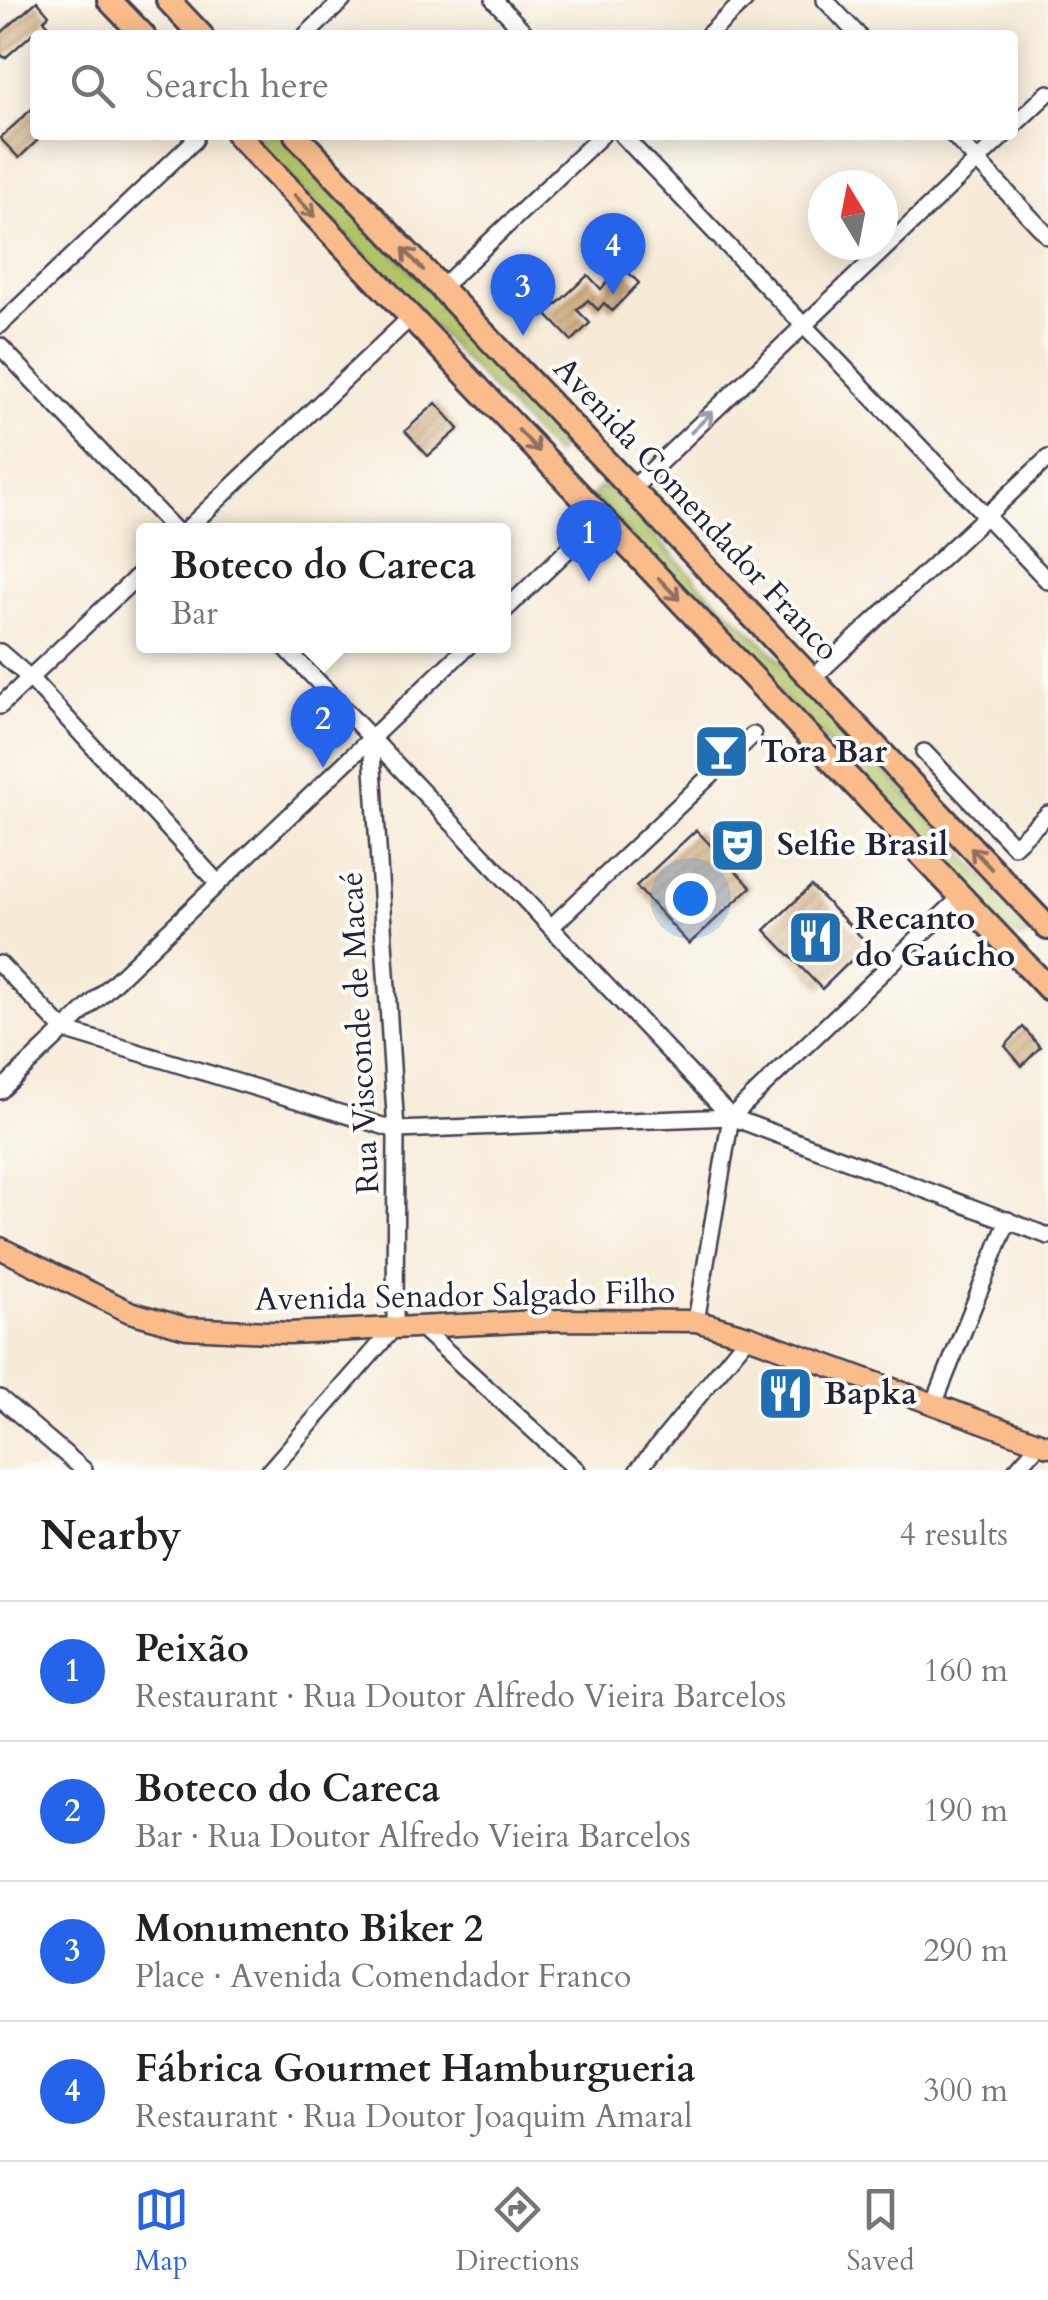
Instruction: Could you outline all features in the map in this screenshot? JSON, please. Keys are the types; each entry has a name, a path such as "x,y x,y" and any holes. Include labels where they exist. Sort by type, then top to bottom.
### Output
{"highway":[{"path":"110,0 130,29"},
{"path":"168,0 196,30"},
{"path":"243,140 1048,988"},
{"name":"Avenida Comendador Franco","path":"301,140 1045,926"},
{"path":"570,485 566,467 572,459 580,454 600,456"},
{"path":"1004,942 1025,944 1045,926"}],"main road":[{"name":"Avenida Senador Salgado Filho","path":"0,1248 130,1312 186,1328 289,1333 561,1320 696,1322 748,1336 1044,1444"}],"street":[{"path":"311,30 343,0"},
{"path":"494,0 522,30"},
{"path":"713,30 745,0"},
{"path":"824,0 853,30"},
{"path":"1018,122 1047,96"},
{"path":"0,325 191,140"},
{"path":"441,288 597,140"},
{"path":"627,140 1048,581"},
{"path":"957,140 1048,236"},
{"path":"632,489 999,140"},
{"path":"193,523 410,317"},
{"path":"0,346 168,523"},
{"path":"812,679 1048,458"},
{"path":"511,604 602,518"},
{"path":"0,706 136,578"},
{"path":"0,652 30,678 218,883"},
{"path":"291,653 731,1116"},
{"path":"0,1091 461,653"},
{"path":"551,928 753,735"},
{"name":"Rua Visconde de Macaé","path":"371,738 396,1130 395,1327"},
{"path":"924,752 1014,846 1048,814"},
{"path":"696,1322 731,1116 961,896"},
{"path":"0,964 64,1030 396,1130 731,1116 1048,1236"},
{"path":"934,1404 1008,1220"},
{"path":"420,1326 577,1470"},
{"path":"270,1470 395,1327"},
{"path":"638,1470 748,1336"},
{"path":"0,1398 84,1470"},
{"path":"1016,1470 1044,1444"}],"green space":[{"path":"256,140 289,140 576,445 561,447 555,455"},
{"path":"609,487 1033,927 1024,938 1011,936 592,496 599,488"}],"building":[{"path":"37,1 49,15 44,20 53,30 30,30 30,36 5,58 0,54 0,34"},
{"path":"30,111 30,140 38,140 19,158 0,138"},
{"path":"619,268 639,283 612,311 604,303 598,310 588,300 577,310 590,323 572,341 546,314 588,275 601,289"},
{"path":"436,403 459,429 428,456 405,431"},
{"path":"696,830 751,887 689,944 636,886"},
{"name":"Recanto do Gaúcho","path":"811,886 868,944 822,989 765,930"},
{"path":"1023,1027 1040,1047 1022,1066 1005,1046"}],"place":[{"name":"Fábrica Gourmet Hamburgueria","path":"613,295"},
{"name":"Monumento Biker 2","path":"523,336"},
{"name":"Peixão","path":"589,582"},
{"name":"Tora Bar","path":"721,752"},
{"name":"Boteco do Careca","path":"323,768"},
{"name":"Selfie Brasil","path":"738,845"},
{"name":"Recanto do Gaúcho","path":"816,937"},
{"name":"Bapka","path":"785,1394"}]}
